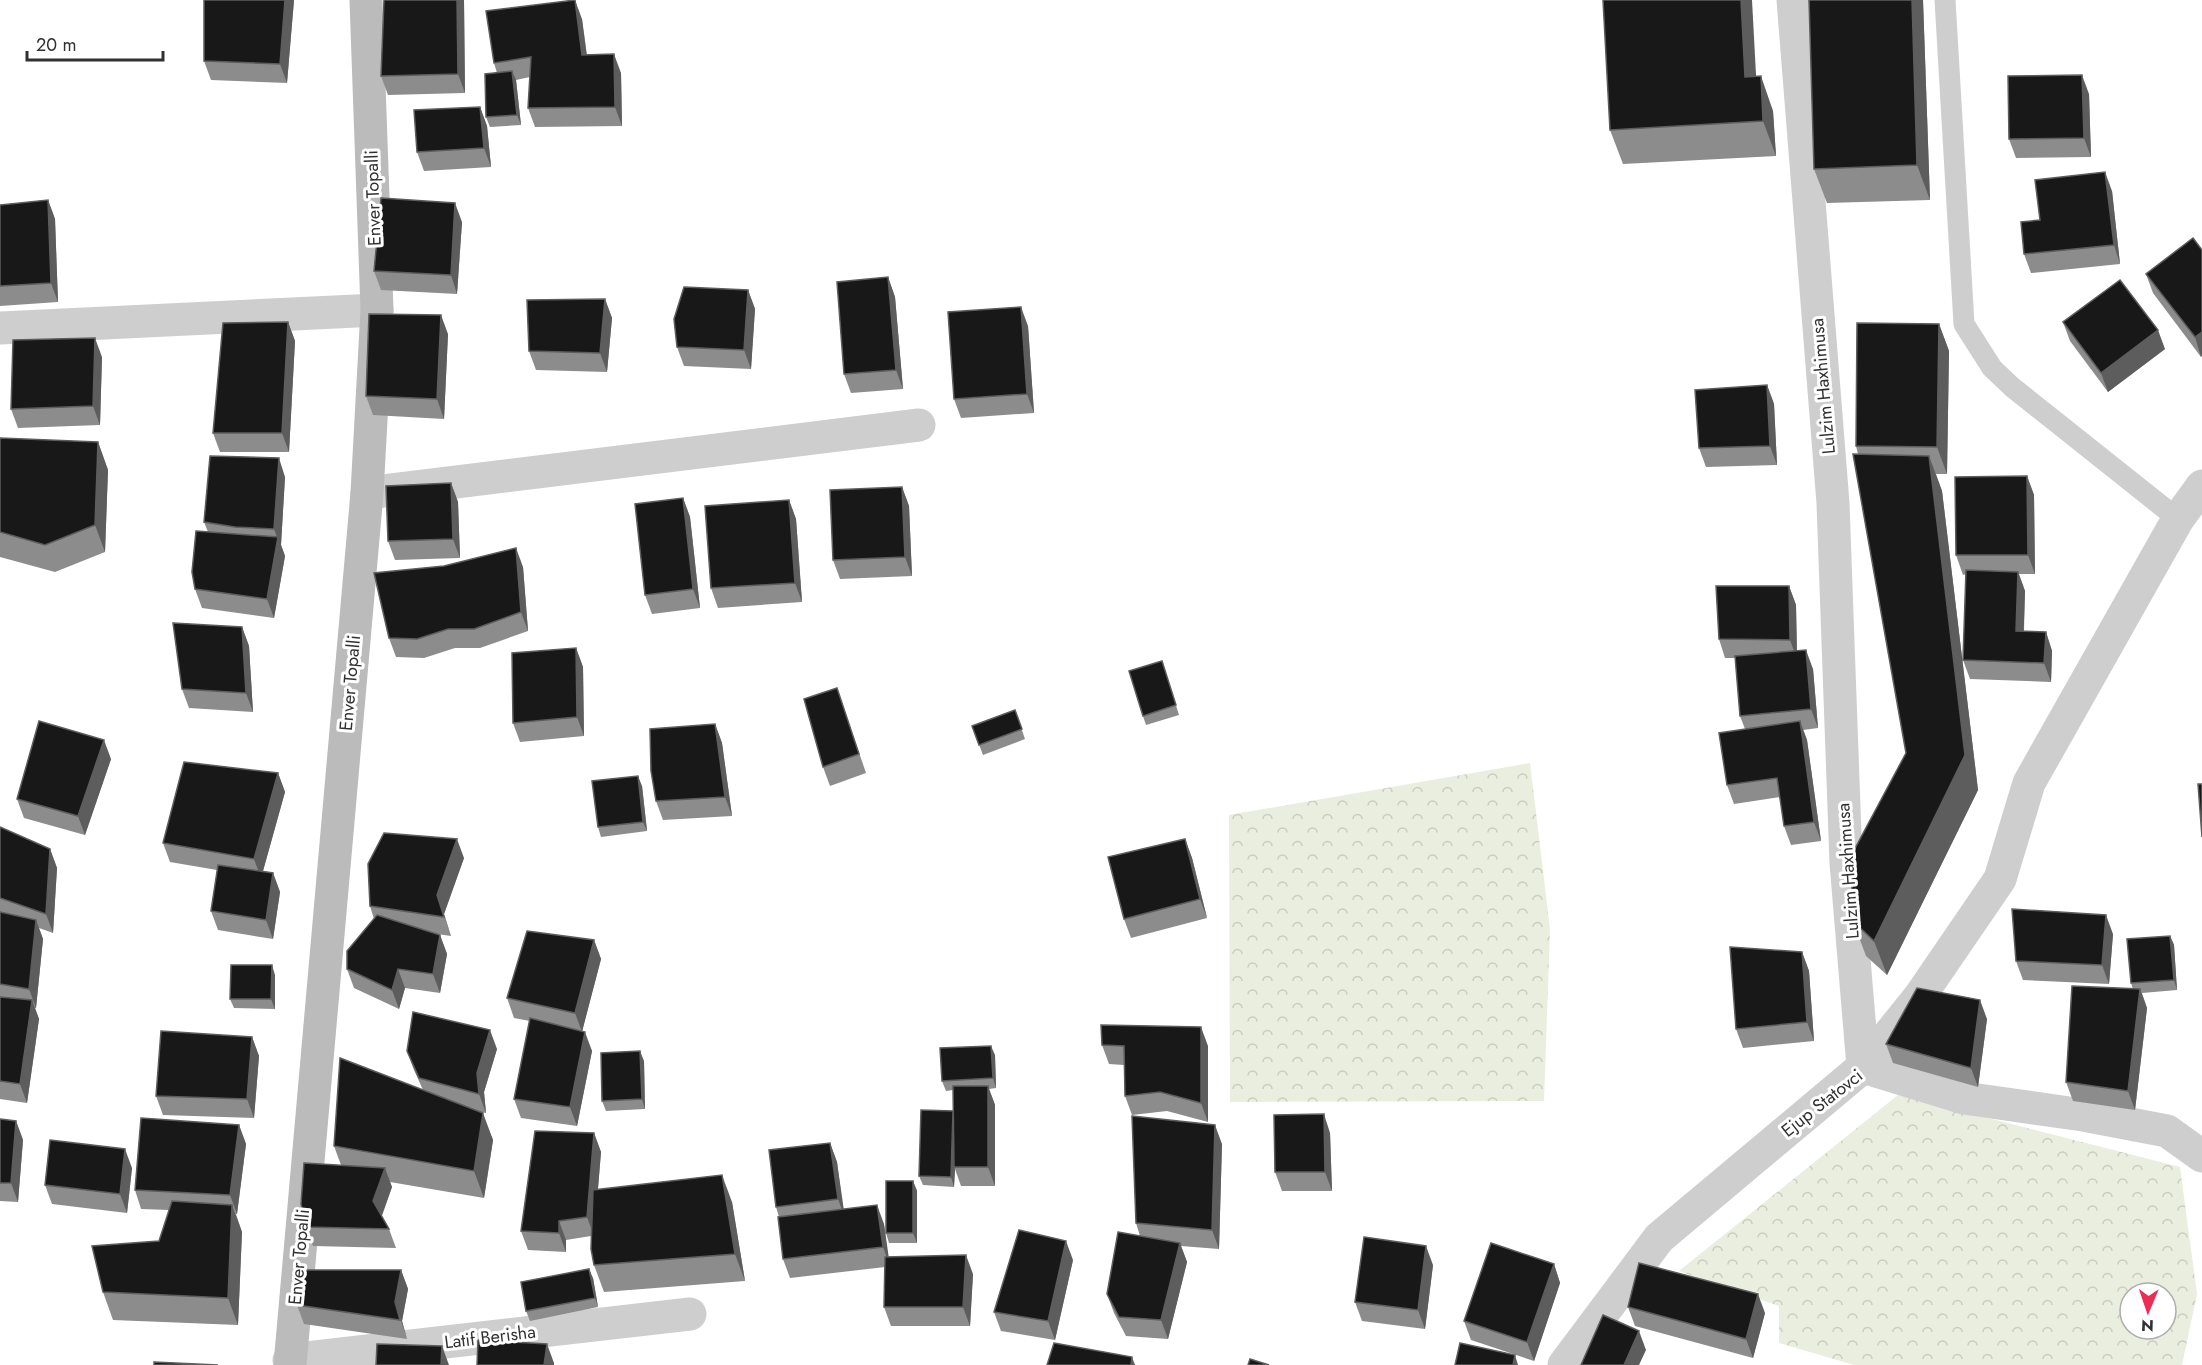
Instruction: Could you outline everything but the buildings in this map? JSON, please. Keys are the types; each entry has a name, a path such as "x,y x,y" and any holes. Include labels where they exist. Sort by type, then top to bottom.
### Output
{"main road":[{"name":"Enver Topalli","path":"290,1363 368,493 377,310 366,0"}],"street":[{"name":"Lulzim Haxhimusa","path":"1793,0 1833,503 1846,863 1863,1067"},
{"path":"0,328 377,310"},
{"path":"368,493 920,425"},
{"path":"1863,1067 1920,996 2000,879 2029,783 2178,519 2202,486"},
{"name":"Ejup Statovci","path":"1564,1365 1659,1238 1863,1067 1964,1098 2084,1115 2167,1131 2202,1156"},
{"name":"Latif Berisha","path":"290,1363 690,1314"}],"lane":[{"path":"1945,0 1964,324 1992,368 2012,387 2178,519"}],"green space":[{"path":"1530,763 1550,929 1544,1101 1230,1102 1229,815"},
{"path":"1898,1095 2180,1167 2197,1294 2182,1365 1854,1365 1779,1343 1779,1306 1679,1271"}]}
